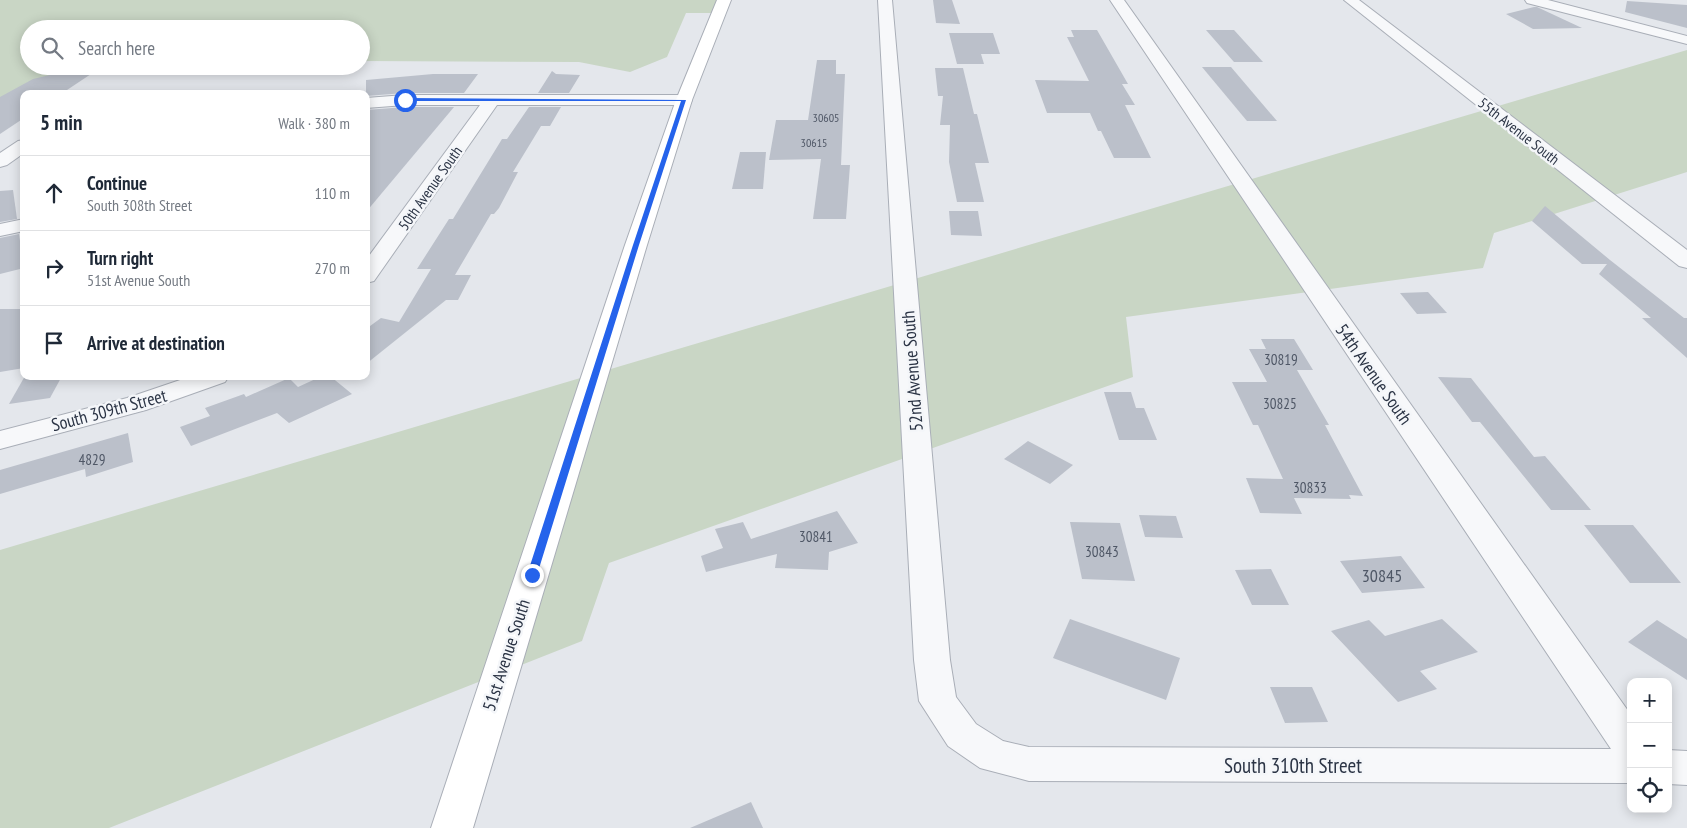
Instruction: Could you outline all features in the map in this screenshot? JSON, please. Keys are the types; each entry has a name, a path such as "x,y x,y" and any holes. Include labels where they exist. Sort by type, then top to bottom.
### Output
{"main road":[{"name":"51st Avenue South","path":"452,828 636,245 684,100 724,0"}],"street":[{"name":"52nd Avenue South","path":"886,0 932,660 938,701 962,735"},
{"name":"54th Avenue South","path":"1116,0 1627,741"},
{"name":"55th Avenue South","path":"1351,0 1687,261"},
{"path":"1532,0 1687,40"},
{"path":"370,103 405,100 684,100"},
{"name":"50th Avenue South","path":"370,270 492,100"},
{"path":"0,161 20,148"},
{"path":"0,230 20,226"},
{"name":"South 309th Street","path":"0,440 128,407 185,381"},
{"name":"South 310th Street","path":"962,735 994,756 1029,764 1627,766"},
{"path":"1672,767 1687,768"}],"green space":[{"path":"0,0 724,0 719,13 686,13 667,57 630,72 579,62 370,61 370,20 20,20 20,75 81,75 39,83 0,99"},
{"path":"1687,50 1687,172 1494,233 1483,268 1126,317 1133,377 609,563 582,641 109,828 0,828 0,550"}],"building":[{"path":"933,0 952,0 960,24 936,23"},
{"path":"1627,1 1687,5 1687,28 1625,12"},
{"path":"1534,7 1582,28 1533,29 1506,14"},
{"path":"1071,30 1097,30 1128,84 1122,84 1135,105 1125,105 1151,158 1114,158 1090,113 1047,113 1035,80 1089,81 1067,37 1074,37"},
{"path":"1206,30 1234,30 1263,62 1234,62"},
{"path":"949,33 993,33 1000,54 981,54 984,64 957,64"},
{"path":"817,60 836,60 836,74 845,74 841,165 850,165 846,219 813,219 821,159 769,160 776,120 808,120"},
{"path":"1202,67 1231,67 1277,121 1247,121"},
{"path":"935,68 963,68 974,114 977,114 989,163 975,163 984,202 957,202 949,162 950,125 940,125 943,96 938,96"},
{"path":"552,71 556,74 580,75 569,93 538,93"},
{"path":"433,74 478,74 464,93 405,93 370,96 370,90 366,90 366,80"},
{"path":"50,75 90,75 67,90 20,90 20,121 0,134 0,97 33,79"},
{"path":"405,107 454,107 370,207 370,110"},
{"path":"529,107 561,107 550,126 541,126 513,172 518,172 499,208 494,214 491,214 455,275 471,275 458,300 446,300 370,361 370,326 381,318 399,322 431,269 417,269 449,219 453,219 502,139 507,139"},
{"path":"740,152 766,152 763,189 732,189"},
{"path":"13,190 17,219 0,222 0,191"},
{"path":"1545,206 1610,260 1684,318 1687,318 1687,358 1642,318 1651,318 1599,274 1607,264 1582,264 1532,221"},
{"path":"949,211 978,211 982,236 951,235"},
{"path":"19,234 20,269 0,274 0,238"},
{"path":"1428,292 1447,313 1417,314 1400,293"},
{"path":"0,309 20,309 20,369 0,372"},
{"path":"1261,339 1294,339 1313,370 1297,370 1329,425 1325,425 1363,496 1349,495 1351,499 1294,498 1302,514 1260,513 1246,478 1283,479 1258,425 1253,425 1232,382 1267,382 1249,349 1266,349"},
{"path":"1438,377 1471,378 1534,457 1545,456 1591,510 1551,510 1480,422 1472,422"},
{"path":"23,380 60,380 50,398 9,404"},
{"path":"284,380 291,380 298,387 313,380 335,380 352,394 289,423 277,413 191,446 180,427 210,416 205,408 244,394 246,397"},
{"path":"1104,392 1131,392 1136,408 1144,408 1157,440 1119,440"},
{"path":"128,433 133,462 86,477 85,469 0,494 0,470"},
{"path":"1028,441 1073,465 1050,484 1004,459"},
{"path":"837,511 858,543 829,552 828,570 775,568 777,554 706,572 701,556 723,548 715,529 743,522 751,539"},
{"path":"1139,515 1176,516 1183,538 1145,537"},
{"path":"1070,522 1120,523 1135,581 1082,579"},
{"path":"1584,525 1633,525 1681,583 1630,583"},
{"path":"1401,556 1425,588 1362,593 1340,561"},
{"path":"1271,569 1289,605 1252,605 1235,570"},
{"path":"1070,619 1180,658 1166,700 1053,658"},
{"path":"1442,619 1478,652 1420,671 1437,689 1398,702 1331,631 1369,620 1385,636"},
{"path":"1657,620 1687,639 1687,680 1628,642"},
{"path":"1270,687 1312,687 1328,722 1285,723"},
{"path":"751,802 763,828 690,828"}],"route":[{"path":"405,100 684,100 636,245 532,575"}]}
